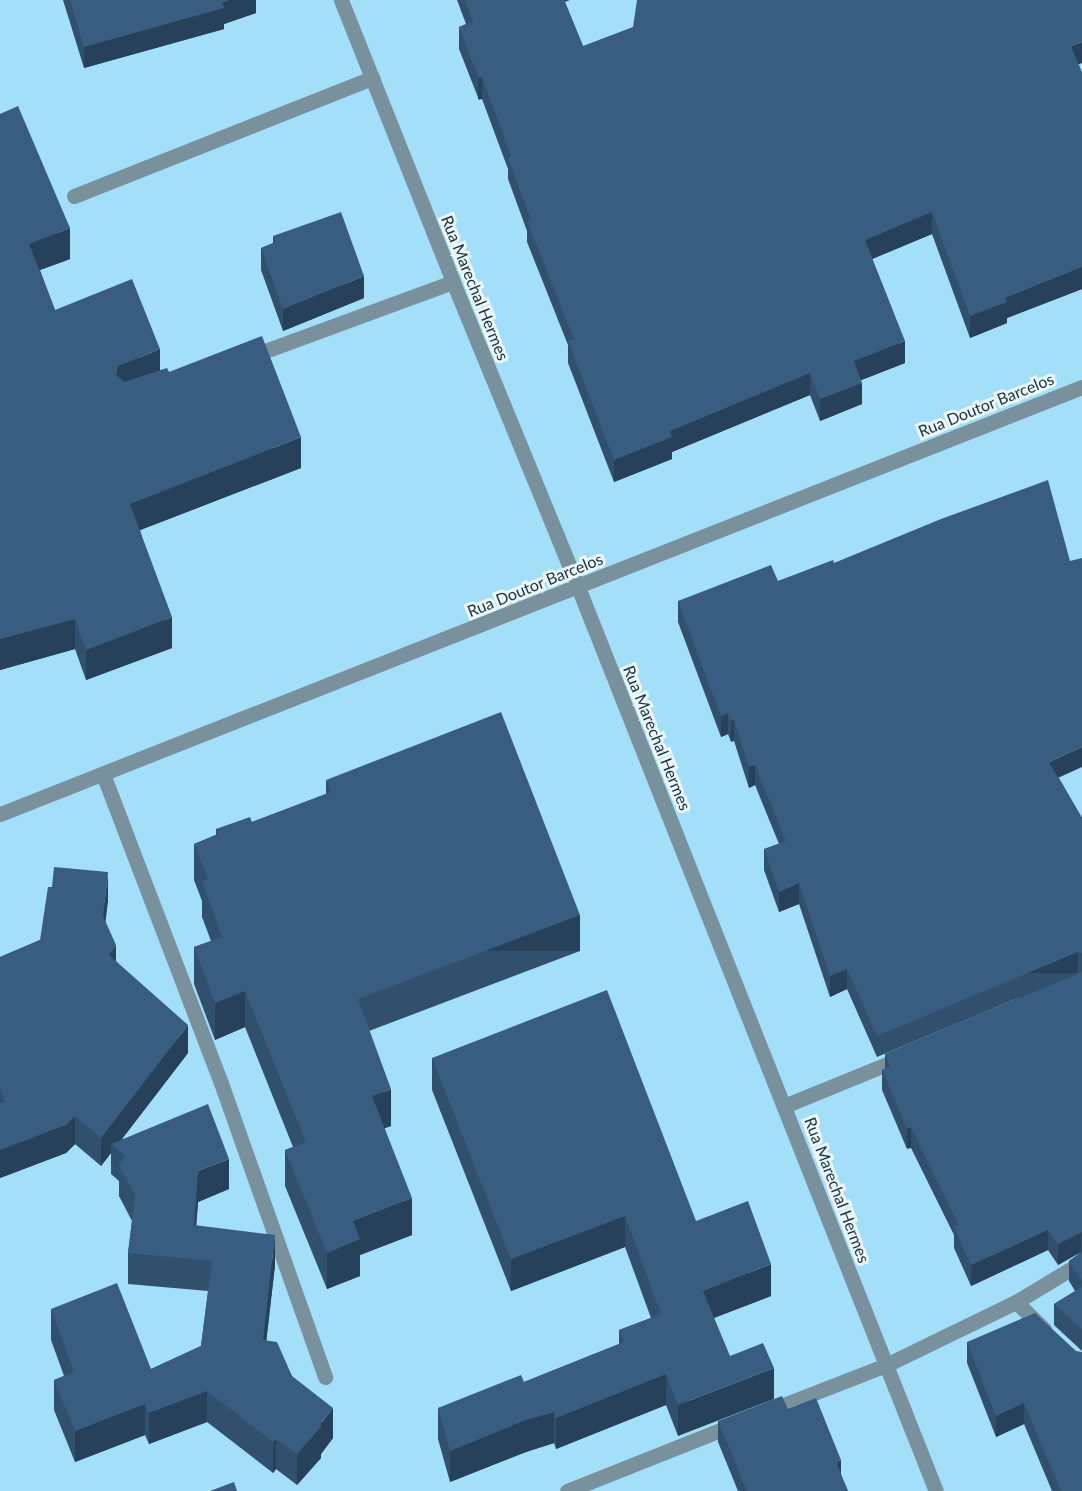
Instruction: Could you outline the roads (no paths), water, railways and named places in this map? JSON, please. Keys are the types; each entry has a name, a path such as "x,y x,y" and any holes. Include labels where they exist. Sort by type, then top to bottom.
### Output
{"street":[{"name":"Rua Marechal Hermes","path":"341,0 578,587 936,1491"},
{"path":"74,196 372,78"},
{"path":"233,363 453,282"},
{"name":"Rua Doutor Barcelos","path":"0,814 1082,387"},
{"path":"103,774 221,1083 325,1377"},
{"path":"784,1106 916,1052"},
{"path":"567,1491 886,1365 1016,1302 1082,1262"},
{"path":"1016,1302 1057,1341"}]}
